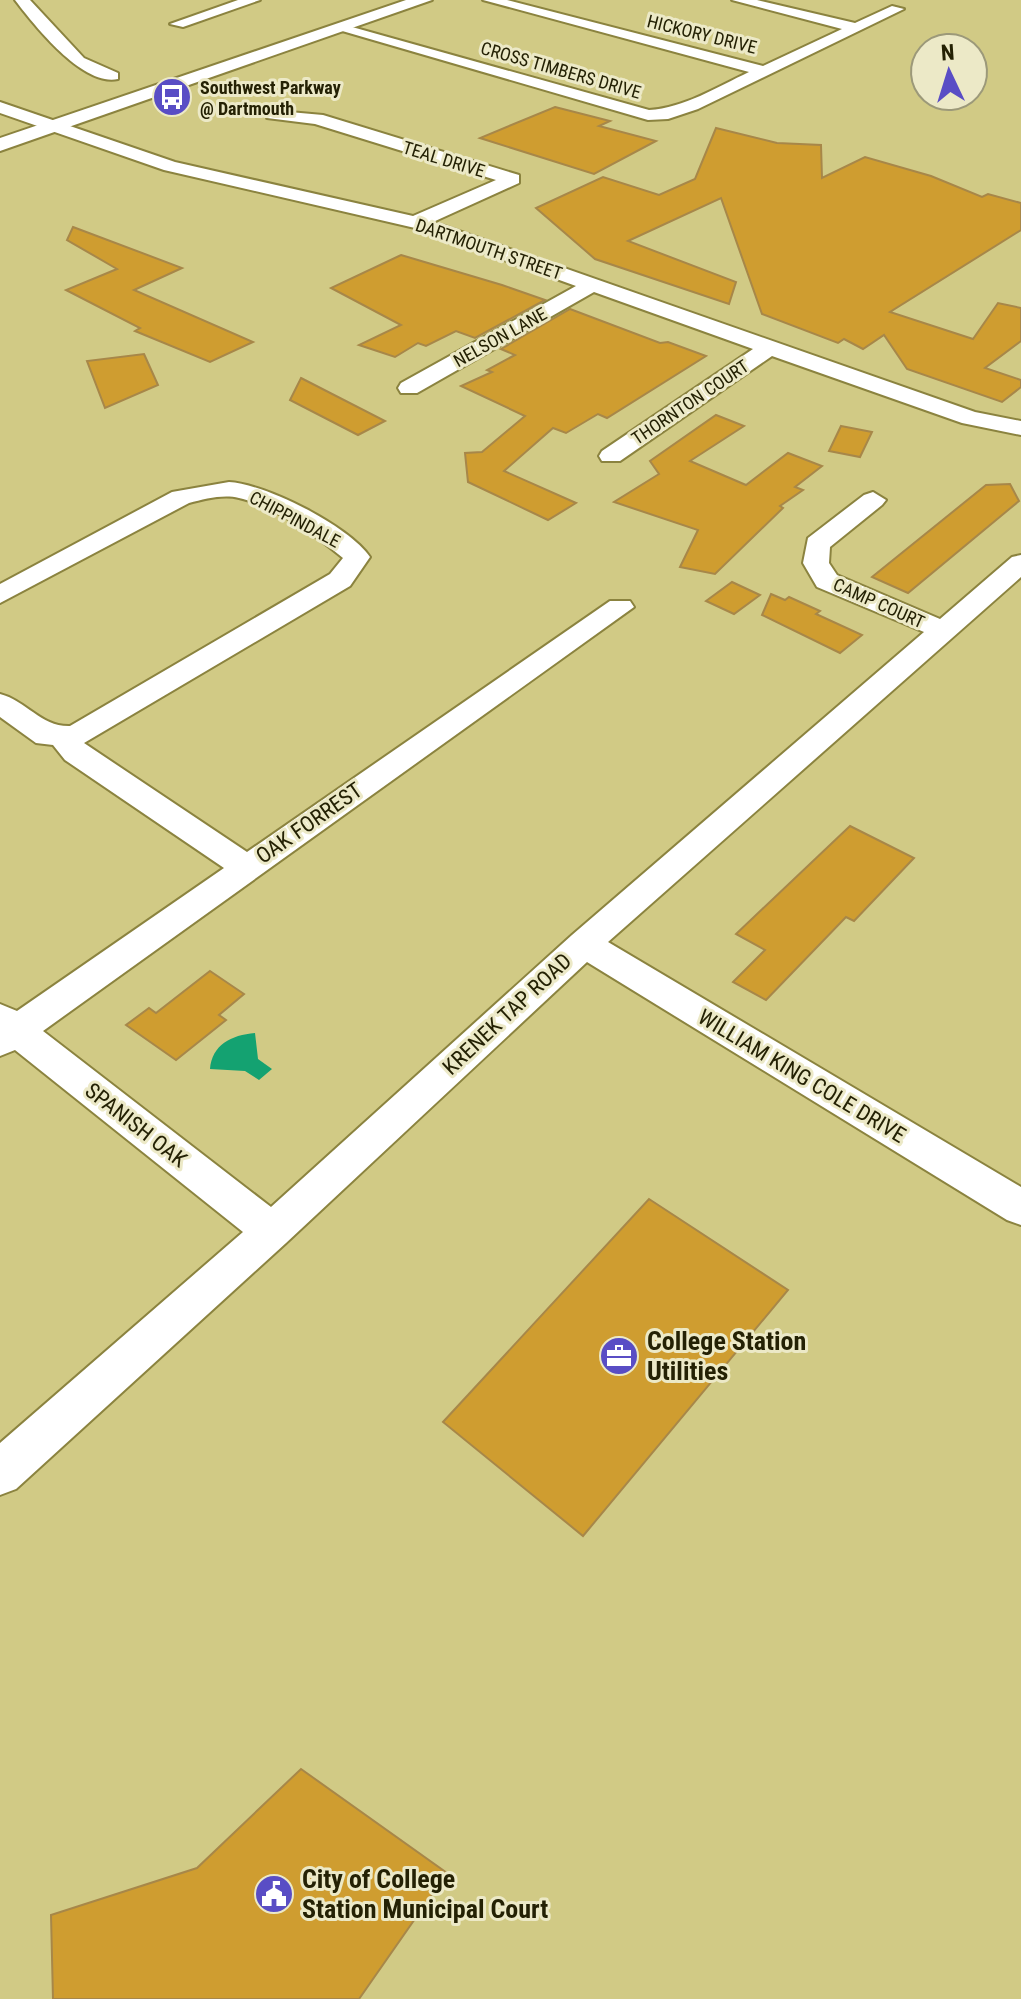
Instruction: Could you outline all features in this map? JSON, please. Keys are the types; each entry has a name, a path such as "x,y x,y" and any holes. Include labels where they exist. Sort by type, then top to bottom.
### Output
{"main road":[{"path":"0,145 423,0"}],"street":[{"path":"22,0 78,61 112,76"},
{"path":"178,24 253,0"},
{"name":"HICKORY DRIVE","path":"490,0 764,71"},
{"path":"739,0 856,28"},
{"name":"CROSS TIMBERS DRIVE","path":"340,28 648,115 668,114 897,9"},
{"name":"DARTMOUTH STREET","path":"0,107 51,128 170,166 416,222 970,418 1021,428"},
{"name":"TEAL DRIVE","path":"273,114 317,119 513,179 416,222"},
{"name":"NELSON LANE","path":"409,388 592,285"},
{"name":"THORNTON COURT","path":"611,456 769,348"},
{"name":"DARTMOUTH STREET","path":"970,418 1021,448"},
{"name":"CHIPPINDALE","path":"0,595 181,497 215,491 244,491 340,540 357,557 340,580 131,705 76,735 61,735"},
{"name":"CAMP COURT","path":"873,500 817,544 816,563 827,581 945,631"},
{"name":"KRENEK TAP ROAD","path":"0,1473 272,1231 584,944 1021,563"},
{"name":"OAK FORREST","path":"5,1030 620,607"},
{"path":"0,703 47,736 61,735 76,753 246,867"},
{"name":"WILLIAM KING COLE DRIVE","path":"584,944 1021,1208"},
{"name":"SPANISH OAK","path":"5,1030 272,1231"}],"shaded area":[{"path":"255,1033 258,1059 272,1069 259,1080 245,1071 210,1069 214,1054 224,1043"}],"building":[{"path":"555,107 610,121 599,126 656,141 594,174 480,138"},
{"path":"716,128 777,143 821,145 822,178 865,157 931,176 982,197 988,194 1021,203 1021,230 890,312 973,339 998,303 1021,308 1021,341 985,368 1021,380 1021,387 1002,402 907,369 884,335 863,349 844,339 838,343 762,314 721,198 628,241 736,282 729,304 595,259 536,208 603,177 659,195 695,179"},
{"path":"73,227 182,268 134,290 253,342 210,362 135,331 140,328 66,290 117,269 67,240"},
{"path":"401,255 545,300 475,338 456,331 426,346 418,343 395,357 359,345 401,325 331,288"},
{"path":"570,309 660,343 668,342 706,356 607,418 598,414 566,433 553,428 504,471 576,503 548,520 468,482 465,453 482,452 525,416 461,386 492,372 487,370 515,355 501,349"},
{"path":"144,354 158,385 105,408 87,361"},
{"path":"301,378 385,421 358,435 290,400"},
{"path":"716,415 744,426 690,461 746,485 788,453 822,466 795,487 803,490 780,506 783,508 715,574 680,567 698,530 614,502 659,474 650,461"},
{"path":"841,426 872,432 860,457 829,451"},
{"path":"1010,484 1019,501 908,593 872,577 986,485"},
{"path":"732,582 760,595 734,614 706,601"},
{"path":"771,594 785,600 789,597 820,611 816,614 862,635 840,653 762,615"},
{"path":"850,826 914,858 854,921 846,917 766,1000 733,982 765,950 736,934"},
{"path":"210,971 244,994 219,1015 226,1020 176,1060 126,1025 149,1008 156,1013"},
{"name":"College Station Utilities","path":"649,1199 788,1290 583,1536 443,1422"},
{"name":"City of College Station Municipal Court","path":"301,1769 447,1873 359,1999 53,1999 51,1915 197,1868"}],"place":[{"name":"Southwest Parkway @ Dartmouth","path":"172,97"},
{"name":"College Station Utilities","path":"619,1356"},
{"name":"City of College Station Municipal Court","path":"274,1894"}]}
